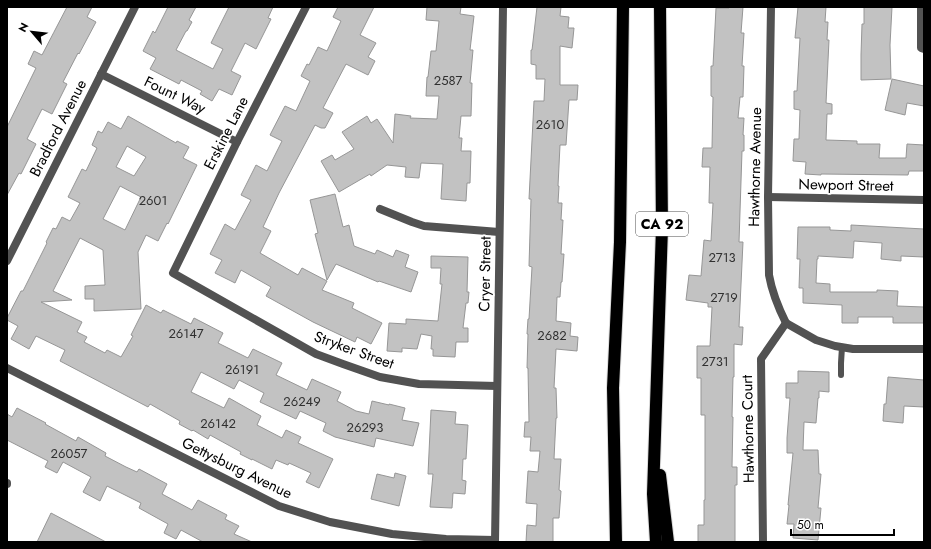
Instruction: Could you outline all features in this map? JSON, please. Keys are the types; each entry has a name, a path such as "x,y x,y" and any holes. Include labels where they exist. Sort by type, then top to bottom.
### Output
{"highway":[{"name":"CA 92","path":"614,539 613,388 620,242 623,7"},
{"name":"CA 92","path":"656,542 653,494 662,228 660,7"},
{"path":"655,440 668,542"}],"street":[{"name":"Bradford Avenue","path":"7,262 135,7"},
{"name":"Erskine Lane","path":"173,273 237,142 306,7"},
{"name":"Cryer Street","path":"495,541 503,7"},
{"name":"Hawthorne Avenue","path":"771,7 768,197 769,275 775,300 786,323"},
{"path":"921,7 922,48"},
{"name":"Fount Way","path":"101,74 237,142"},
{"name":"Newport Street","path":"768,197 924,200"},
{"path":"380,210 424,226 499,232"},
{"name":"Stryker Street","path":"173,273 316,354 351,367 380,377 419,384 497,386"},
{"path":"786,323 816,340 835,346 853,349 924,349"},
{"name":"Hawthorne Court","path":"763,542 761,359 786,323"},
{"name":"Gettysburg Avenue","path":"7,368 279,506 330,522 392,534 446,539 495,541"}],"lane":[{"path":"841,375 842,347"}],"building":[{"path":"67,7 92,7 87,17 96,22 63,82 67,84 52,114 42,109 27,139 36,144 21,174 19,173 7,195 7,127 36,68 28,64 34,51 42,55"},
{"path":"168,7 196,7 189,20 192,22 176,50 213,69 223,49 211,43 229,7 273,7 268,18 271,19 256,49 245,43 231,71 241,76 232,95 219,89 212,101 200,94 202,91 181,80 179,84 150,69 156,58 143,51 153,31 155,33"},
{"path":"338,7 374,7 360,35 376,43 368,57 375,61 368,75 346,64 323,108 333,113 325,128 315,125 279,193 263,227 271,231 260,253 298,275 302,268 327,281 322,290 354,303 352,308 382,323 371,344 357,337 355,342 313,322 266,296 271,287 241,270 235,283 215,273 222,260 210,254 225,224 235,230 251,200 241,195 256,165 267,171 282,141 270,135 285,106 296,111 310,81 301,76 307,64 309,65 318,47 327,51 341,21 333,17"},
{"path":"427,7 461,7 460,14 474,16 470,50 473,50 470,83 472,83 471,116 461,116 459,138 462,138 461,151 471,151 470,183 467,183 466,201 441,199 443,164 421,163 419,178 405,177 406,167 387,165 371,176 370,174 339,192 321,161 332,155 335,160 354,149 342,132 367,116 371,123 377,119 393,143 395,114 411,116 410,118 437,119 439,96 426,96 431,51 436,51 439,21 426,20"},
{"path":"537,7 561,7 560,16 569,17 568,28 574,28 572,48 560,46 560,85 578,85 577,100 569,100 566,145 560,145 558,203 562,203 561,220 563,220 561,254 564,254 560,297 557,297 556,321 571,323 570,336 578,337 577,351 556,349 554,388 556,388 557,418 554,459 561,459 559,490 561,491 559,518 553,518 553,542 526,542 527,525 536,526 537,504 526,503 528,471 538,472 540,451 530,451 531,437 524,437 525,422 529,422 527,334 532,267 529,266 531,199 529,199 534,101 544,101 545,79 536,79 536,65 531,64 531,50"},
{"path":"743,7 741,33 744,33 742,66 744,66 743,97 740,97 738,118 744,118 744,151 742,151 739,242 743,242 739,327 743,327 742,345 734,344 732,417 732,467 737,467 737,485 735,485 735,542 698,542 698,525 704,525 705,415 701,415 701,378 697,378 697,346 710,346 712,307 708,307 708,303 686,300 689,275 701,276 704,240 711,241 713,203 709,203 710,167 702,167 703,148 712,148 713,97 711,96 711,66 713,66 716,8"},
{"path":"798,7 826,7 825,22 828,22 827,40 829,40 826,103 832,104 832,114 827,114 826,140 857,141 857,144 880,144 879,158 906,158 907,144 924,145 924,171 909,171 908,175 805,174 806,162 793,161 794,139 799,139 800,110 794,109 794,91 797,91 800,38 795,38"},
{"path":"864,7 892,7 890,45 891,79 861,80 862,24 864,24"},
{"path":"892,79 924,86 924,106 907,103 905,115 885,110"},
{"path":"128,116 176,143 177,141 189,147 183,158 197,165 158,241 146,235 138,252 141,309 94,311 94,299 85,299 85,286 105,285 103,250 80,238 53,291 72,300 41,302 82,322 77,332 87,337 84,342 105,353 107,350 121,357 133,336 131,335 146,305 161,313 163,310 191,324 194,318 223,333 218,343 248,358 253,349 282,363 276,375 307,390 312,379 341,392 337,401 356,411 369,414 372,401 405,408 402,420 419,423 413,446 376,438 374,447 335,437 323,431 326,423 300,411 296,419 260,402 264,393 239,380 234,389 201,372 191,392 224,408 229,398 261,416 257,425 282,438 286,430 301,437 298,443 333,459 319,488 306,482 311,473 289,463 288,465 276,460 272,469 240,454 241,452 210,435 208,439 193,430 192,431 179,424 180,421 150,404 148,407 60,361 65,350 36,336 29,349 11,339 18,326 7,320 7,318 21,291 23,291 53,228 56,229 62,217 70,221 80,203 68,197 82,169 86,171 97,148 92,145 98,131 102,133 108,122 121,129","holes":["127,146 146,157 134,176 116,167","120,186 141,197 125,230 103,219"]},
{"path":"335,194 343,227 349,225 354,246 375,254 377,250 393,257 396,250 409,255 405,267 418,272 411,292 379,281 378,282 336,264 327,280 315,234 318,233 310,200"},
{"path":"851,225 924,229 924,257 901,256 901,261 881,259 882,243 854,241 853,258 818,256 816,283 830,284 830,292 877,292 877,290 898,291 897,306 924,307 924,323 893,323 893,317 858,317 858,323 842,323 842,305 803,303 803,288 799,288 800,259 797,259 798,227 830,227 830,230 851,231"},
{"path":"431,256 468,257 467,292 469,292 463,328 468,328 468,342 456,342 455,357 433,356 433,349 431,349 432,336 421,334 417,349 402,348 402,352 387,351 389,323 406,324 406,319 438,321 442,284 440,284 441,268 431,268"},
{"path":"798,371 829,372 829,392 819,391 816,423 804,422 803,450 818,450 819,474 821,474 818,508 821,508 818,540 793,538 794,524 787,524 793,453 787,453 790,398 786,398 786,383 798,383"},
{"path":"888,377 924,380 924,407 904,406 903,423 883,421"},
{"path":"17,408 76,441 78,437 106,453 105,456 126,467 137,472 139,469 167,484 162,494 192,510 198,500 227,515 225,519 239,526 234,534 252,542 203,542 181,530 176,539 164,533 168,524 139,508 141,503 107,486 100,501 83,492 91,477 63,462 57,473 45,467 48,461 7,440 7,414 12,417"},
{"path":"431,410 456,412 455,424 468,425 466,459 463,459 462,480 466,481 465,494 453,493 452,508 430,507 433,474 428,474"},
{"path":"395,473 406,476 399,506 371,499 377,474 394,478"},
{"path":"51,513 106,542 37,542"}]}
